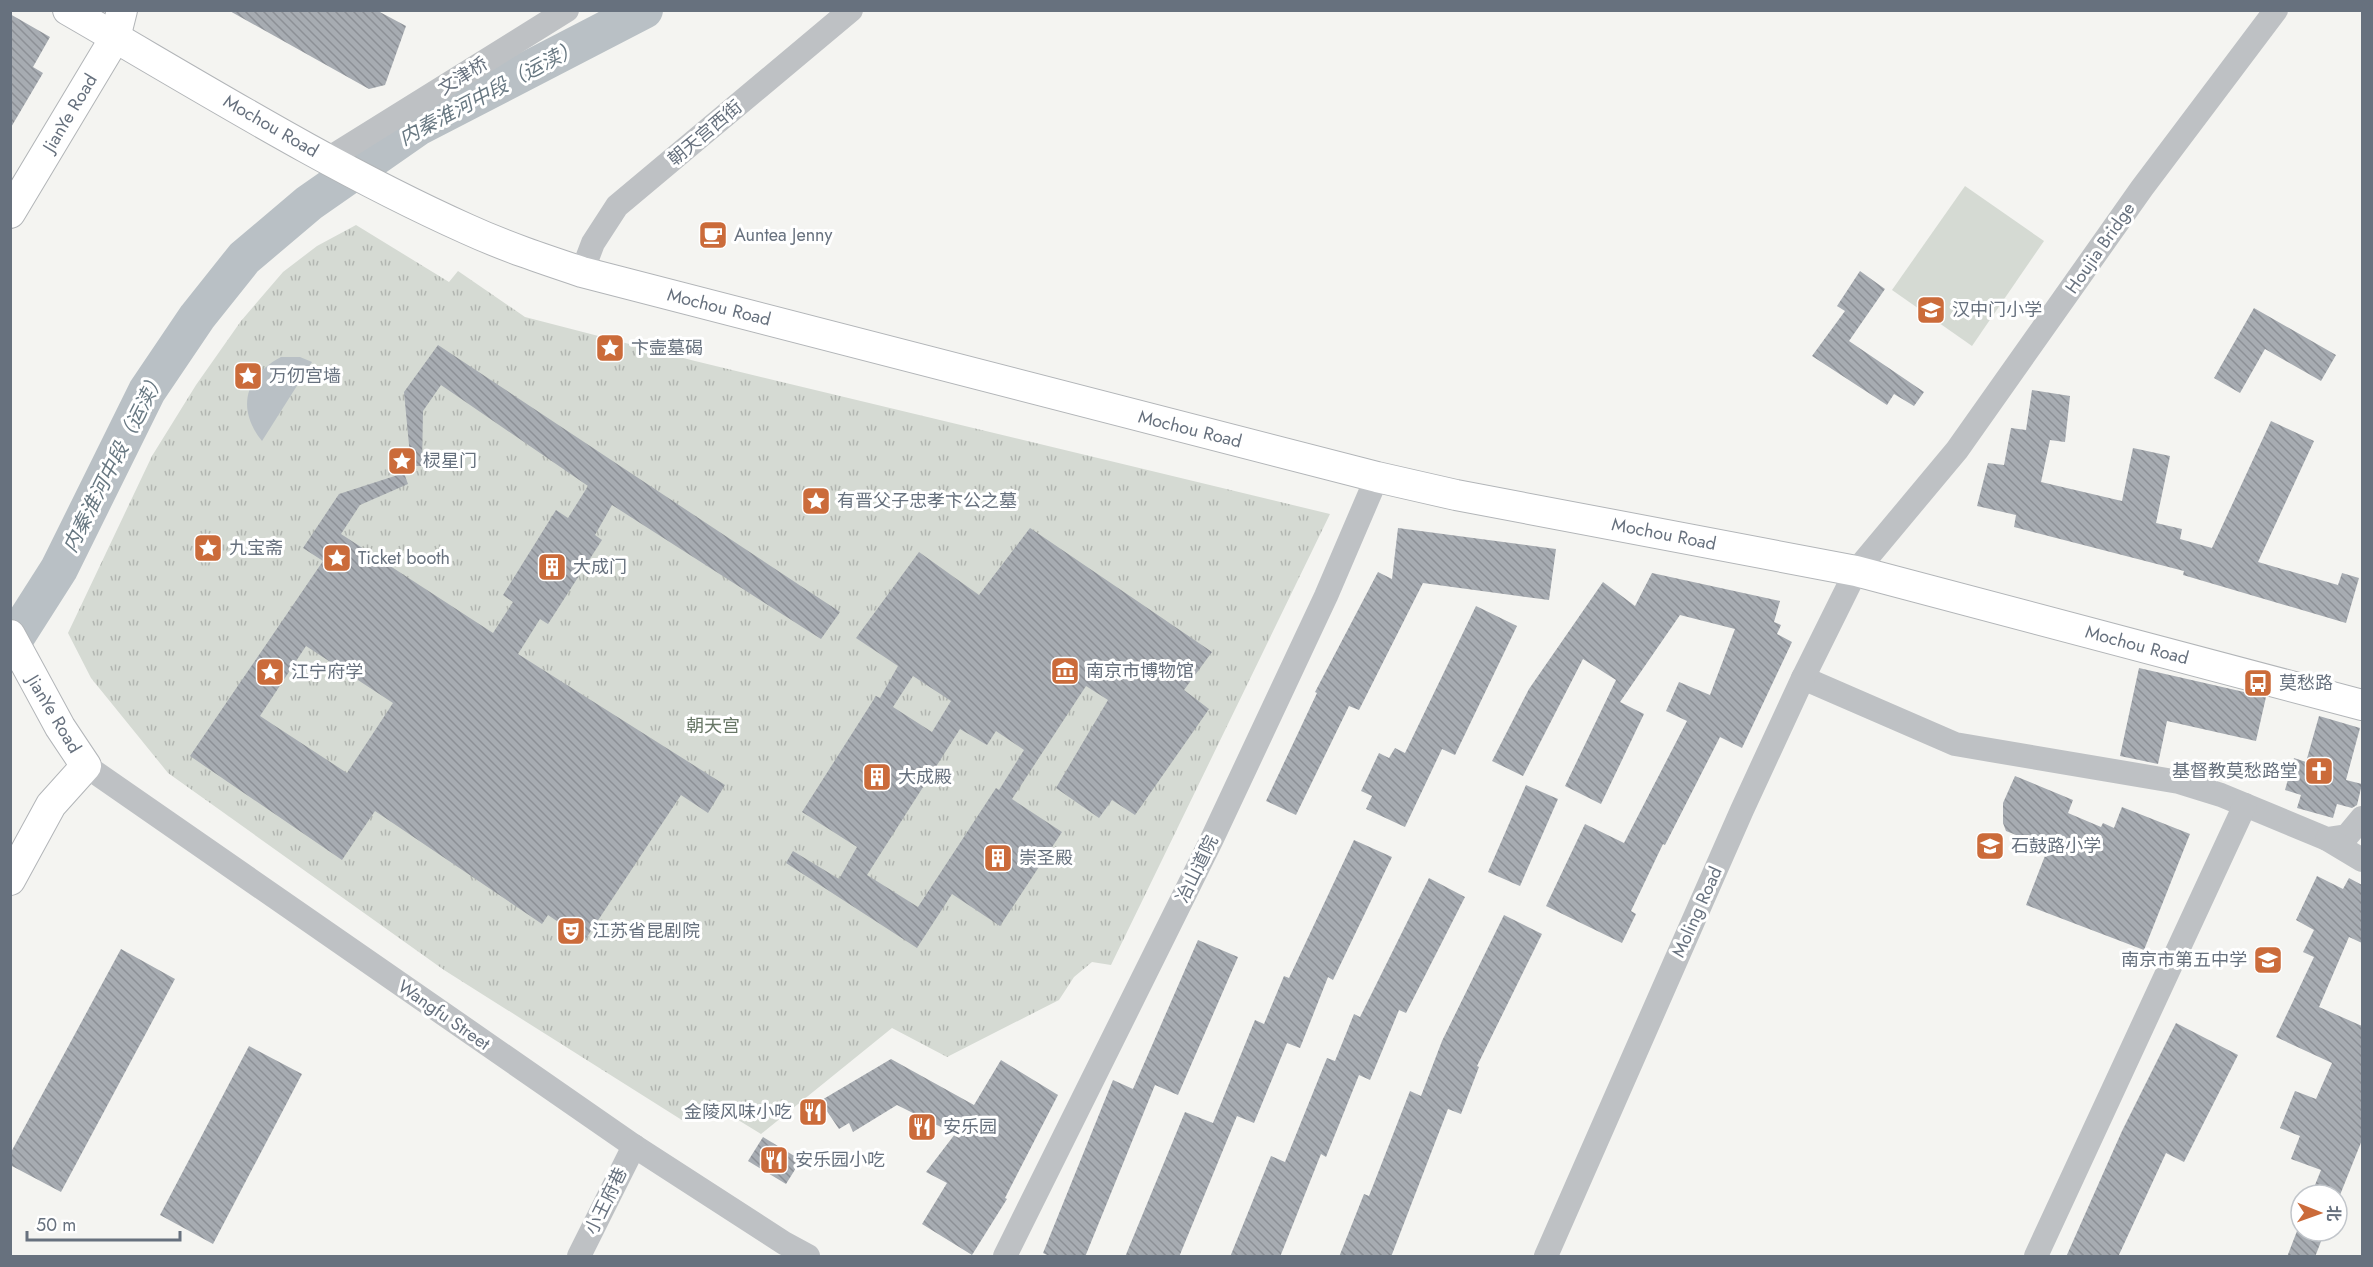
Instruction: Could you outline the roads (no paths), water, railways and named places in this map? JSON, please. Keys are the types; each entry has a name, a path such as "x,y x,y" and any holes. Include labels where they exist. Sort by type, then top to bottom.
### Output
{"main road":[{"name":"Mochou Road","path":"68,10 119,24 328,159 422,208 520,252 582,272 1377,477 1456,495 1856,571 2362,705"},
{"name":"JianYe Road","path":"10,213 119,24"},
{"name":"JianYe Road","path":"10,636 38,689 86,766 51,806 10,879"}],"street":[{"name":"文津桥","path":"328,159 567,10"},
{"name":"朝天宫西街","path":"582,272 593,243 617,206 850,10"},
{"name":"Houjia Bridge","path":"1856,571 1957,450 2142,188 2276,10"},
{"name":"冶山道院","path":"1005,1257 1211,841 1326,596 1377,477"},
{"name":"Moling Road","path":"1546,1257 1737,820 1856,571"},
{"path":"1803,678 1954,744 2179,782 2221,795 2327,839 2362,860"},
{"name":"Wangfu Street","path":"86,766 634,1146 784,1244 808,1257"},
{"path":"2036,1257 2245,805"},
{"path":"2327,839 2347,836 2362,818"},
{"name":"小王府巷","path":"579,1257 634,1146"}],"waterway":[{"name":"内秦淮河中段（运渎）","path":"10,646 59,569 147,391 197,317 244,258 309,203 418,127 644,10"}],"place":[{"name":"Auntea Jenny","path":"713,235"},
{"name":"汉中门小学","path":"1931,310"},
{"name":"卞壸墓碣","path":"610,348"},
{"name":"万仞宫墙","path":"248,376"},
{"name":"棂星门","path":"402,461"},
{"name":"有晋父子忠孝卞公之墓","path":"816,501"},
{"name":"九宝斋","path":"208,548"},
{"name":"Ticket booth","path":"337,558"},
{"name":"大成门","path":"552,567"},
{"name":"南京市博物馆","path":"1065,671"},
{"name":"江宁府学","path":"270,672"},
{"name":"莫愁路","path":"2258,683"},
{"name":"基督教莫愁路堂","path":"2319,771"},
{"name":"大成殿","path":"877,777"},
{"name":"石鼓路小学","path":"1990,846"},
{"name":"崇圣殿","path":"998,858"},
{"name":"江苏省昆剧院","path":"571,931"},
{"name":"南京市第五中学","path":"2268,960"},
{"name":"金陵风味小吃","path":"813,1112"},
{"name":"安乐园","path":"922,1127"},
{"name":"安乐园小吃","path":"774,1160"}],"park label":[{"name":"朝天宫","path":"713,726"}]}
